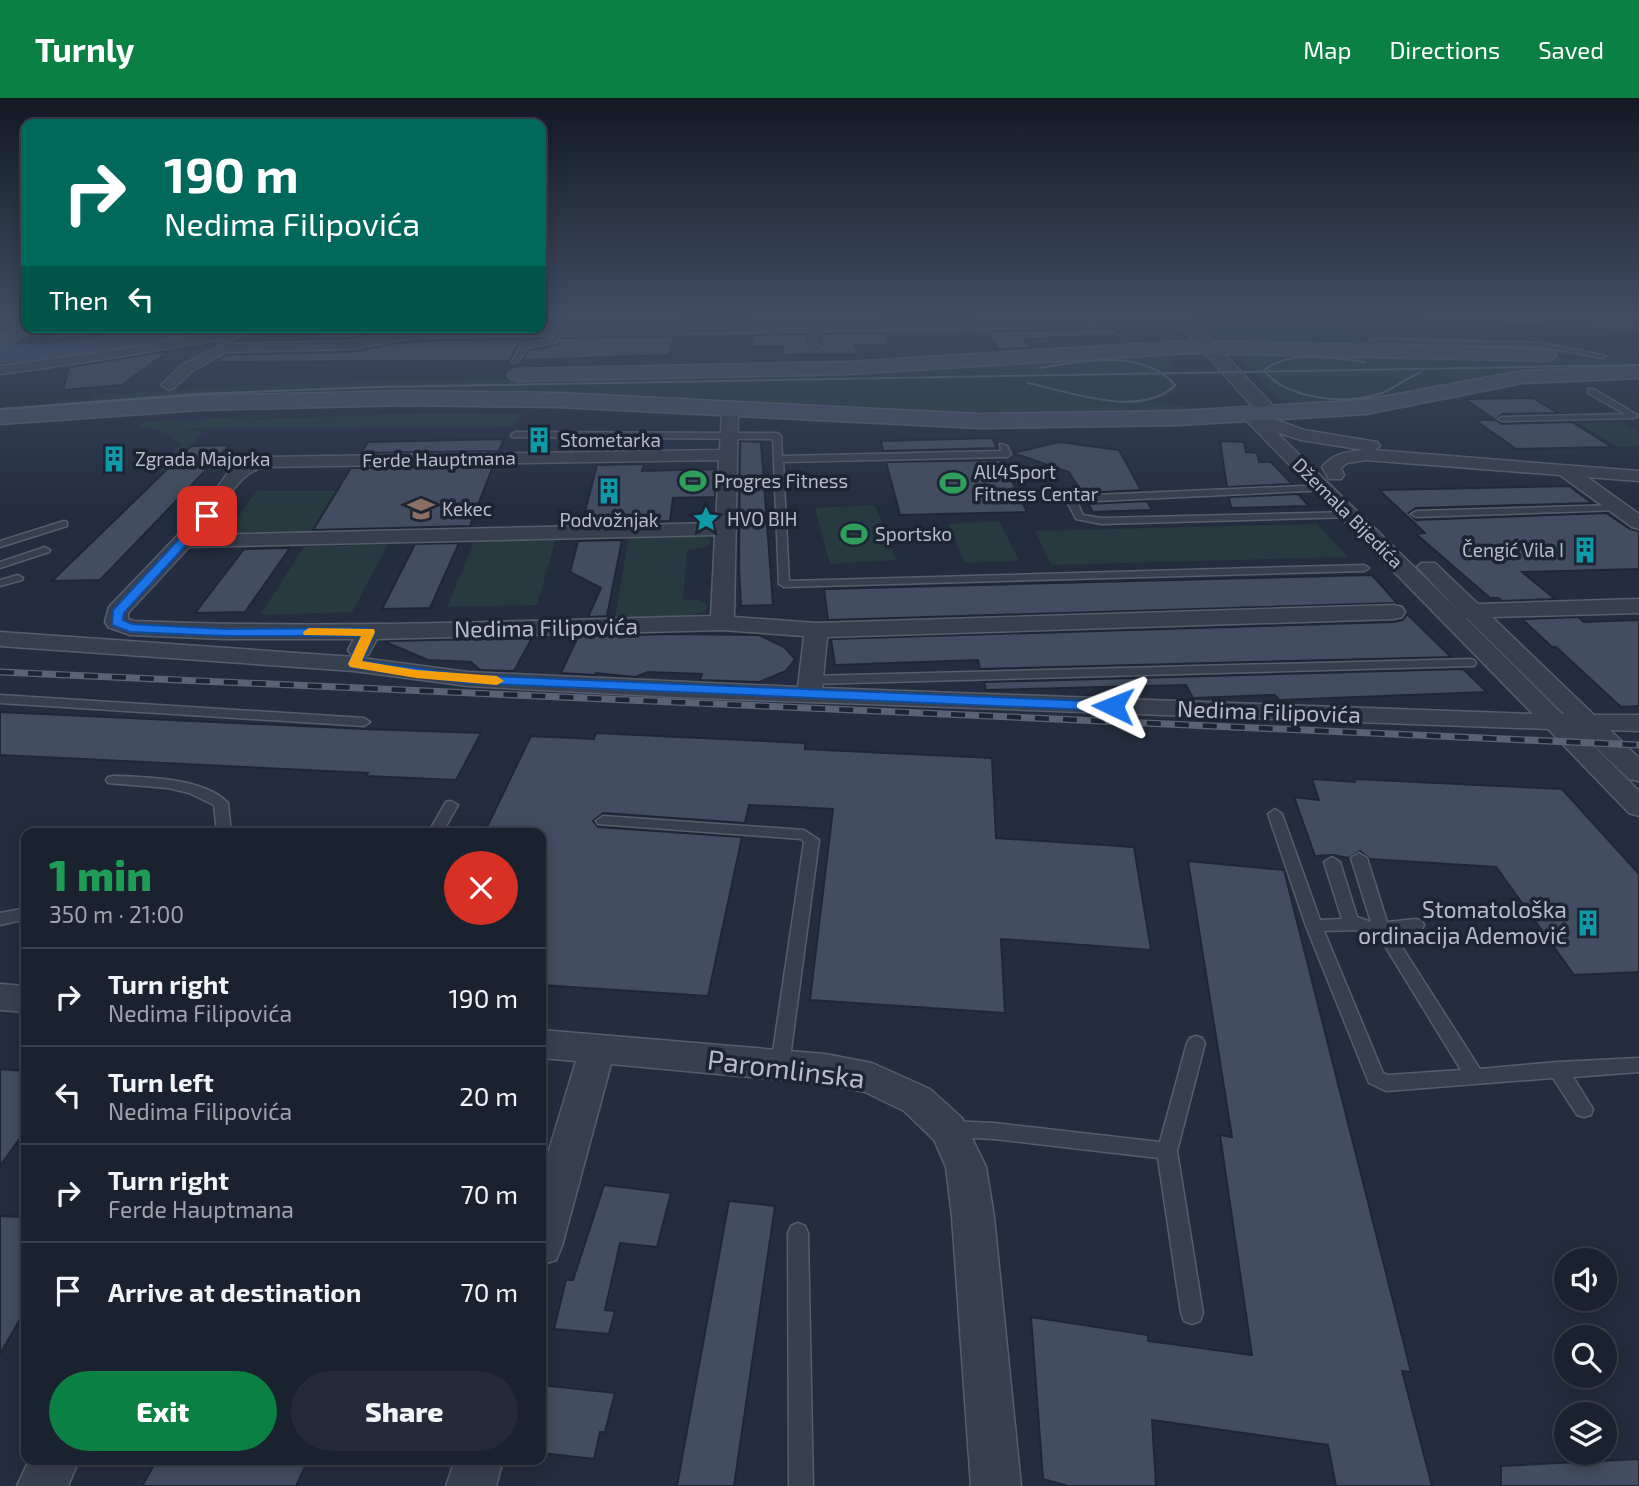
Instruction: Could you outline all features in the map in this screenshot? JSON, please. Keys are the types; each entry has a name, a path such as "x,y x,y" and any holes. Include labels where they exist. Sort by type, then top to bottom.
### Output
{"main road":[{"path":"0,417 199,403 403,398 558,400 992,421 1259,415 1366,407 1518,378"},
{"path":"0,398 207,382"}],"street":[{"path":"169,385 177,378"},
{"name":"Džemala Bijedića","path":"1225,378 1259,415 1472,610 1585,722"},
{"path":"722,623 730,410"},
{"name":"Džemala Bijedića","path":"1259,415 1288,432 1330,482 1351,515 1555,722"},
{"name":"Džemala Bijedića","path":"1288,432 1478,462"},
{"name":"Ferde Hauptmana","path":"123,620 207,516 238,471 247,465 264,462 729,455"},
{"name":"Džemala Bijedića","path":"1330,482 1331,467 1334,463 1356,456 1478,462 1639,476"},
{"path":"1563,469 1639,523"},
{"path":"185,541 727,529"},
{"path":"1445,611 1639,606"},
{"name":"Nedima Filipovića","path":"51,642 123,620 225,632 369,632 722,623 816,629 1394,612"},
{"path":"810,684 816,629"},
{"path":"354,664 369,632"},
{"name":"Nedima Filipovića","path":"0,639 354,664 468,679 676,690 1639,723"},
{"path":"1555,722 1639,807"},
{"path":"1585,722 1639,773"},
{"path":"0,997 21,999"},
{"name":"Paromlinska","path":"546,1044 825,1069 872,1079 917,1100 948,1129 966,1167 973,1216 996,1486"},
{"path":"546,1229 598,1048"},
{"path":"43,1486 53,1465"},
{"path":"471,1486 477,1465"}],"lane":[{"path":"1591,391 1637,417"},
{"path":"1502,419 1637,417"},
{"path":"515,435 777,436 784,584 1364,568"},
{"path":"777,459 1007,454 1003,446"},
{"path":"1330,482 1071,499 1079,517 1101,521 1351,515"},
{"path":"1416,513 1616,508"},
{"path":"0,544 64,524"},
{"path":"0,565 45,550"},
{"path":"0,583 18,578"},
{"path":"810,684 1470,663"},
{"path":"0,698 364,722"},
{"path":"113,780 157,781 195,788 221,803 224,828"},
{"path":"438,828 451,806"},
{"path":"1275,814 1314,926 1376,1078 1386,1083 1639,1065"},
{"path":"603,821 804,835 812,840 780,1065"},
{"path":"1359,859 1381,927 1474,1075"},
{"path":"1332,862 1350,920 1355,924"},
{"path":"0,919 21,915"},
{"path":"1314,926 1416,925"},
{"path":"1192,1313 1167,1151 1196,1043"},
{"path":"1557,1069 1584,1109"},
{"path":"948,1129 995,1131 1167,1151"},
{"path":"798,1233 801,1486"}],"shaded area":[{"path":"563,378 1173,378 1177,387 1170,395 1147,401 1188,407 1187,410 956,414 718,404 86,406 94,395 311,382"},
{"path":"1257,378 1490,378 1374,398 1307,405 1301,401 1279,399"},
{"path":"432,413 520,414 513,427 181,429 203,432 182,458 227,457 217,470 148,471 181,445 161,431 138,427 142,422 306,414 230,420"},
{"path":"1621,422 1639,432 1639,446 1618,447 1579,423"},
{"path":"257,491 346,491 378,502 362,530 228,535 229,528"},
{"name":"Sportsko","path":"875,505 896,560 830,564 815,508"},
{"path":"999,521 1019,561 965,563 948,524"},
{"path":"1317,524 1348,557 1051,565 1035,531"},
{"path":"629,536 707,537 711,542 706,547 687,550 683,599 707,604 706,611 690,616 615,618"},
{"path":"556,538 537,605 447,607 475,540"},
{"path":"388,544 352,612 260,615 304,547"}],"building":[{"path":"66,378 132,378 122,385 63,390"},
{"path":"1533,398 1558,413 1502,414 1496,420 1502,424 1572,422 1612,447 1516,449 1475,420 1495,420 1465,399"},
{"path":"992,438 997,448 883,451 881,441"},
{"path":"504,439 499,451 361,453 368,442"},
{"path":"604,440 650,441 648,448 601,449"},
{"path":"740,441 761,442 773,605 741,606"},
{"path":"1220,441 1244,442 1246,452 1257,453 1259,462 1271,462 1292,484 1227,487"},
{"path":"1059,442 1119,450 1141,490 1082,493 1069,472 1013,453"},
{"path":"230,445 100,580 52,581 191,446"},
{"path":"1002,460 1027,512 900,515 886,462"},
{"path":"644,464 642,471 716,469 715,497 673,498 670,521 582,523 597,465"},
{"path":"493,466 470,526 313,530 351,468"},
{"path":"1569,486 1592,503 1416,508 1409,513 1416,520 1606,513 1630,529 1639,531 1639,569 1522,572 1555,599 1502,601 1490,598 1416,534 1425,533 1379,490"},
{"path":"1298,494 1309,506 1231,508 1229,497"},
{"path":"1147,501 1152,510 1093,512 1088,504"},
{"path":"622,540 607,616 588,617 601,588 570,572 578,541"},
{"path":"459,543 430,608 382,609 415,544"},
{"path":"290,548 245,612 195,613 244,549"},
{"path":"1372,575 1397,603 828,620 824,589"},
{"path":"1407,614 1451,657 980,669 978,660 835,665 831,639 1394,622 1403,620"},
{"path":"1578,617 1584,622 1639,620 1639,706 1621,707 1522,619"},
{"path":"759,635 784,647 795,659 786,671 759,682 700,680 702,674 648,672 635,677 561,673 578,636"},
{"path":"532,638 514,671 480,670 471,662 428,660 383,641"},
{"path":"1463,669 1487,692 1279,700 1275,695 1193,698 1186,685 986,690 984,682"},
{"path":"0,712 481,733 456,780 366,776 368,773 0,755"},
{"path":"596,733 805,743 805,749 992,758 996,838 1134,847 1151,950 1001,939 1005,1013 810,1000 833,809 749,805 745,823 603,813 593,821 598,827 742,837 708,996 546,985 546,828 486,828 531,736 594,739"},
{"name":"Stomatološka ordinacija Ademović","path":"1312,779 1562,789 1639,874 1639,972 1574,975 1496,867 1370,859 1360,851 1349,858 1315,856 1294,797 1319,800"},
{"path":"1188,861 1284,870 1411,1372 1402,1371 1432,1486 1336,1486 1328,1445 1152,1420 1156,1486 1068,1486 1043,1479 1031,1317 1148,1335 1148,1341 1252,1355 1220,1135 1232,1137"},
{"path":"0,1069 21,1071 21,1137 0,1166"},
{"path":"604,1185 671,1193 657,1247 620,1243 605,1310 615,1311 609,1334 554,1329 566,1280 573,1280"},
{"path":"729,1201 775,1206 734,1486 677,1486"},
{"path":"0,1216 21,1217 21,1318 0,1354"},
{"path":"546,1386 615,1393 605,1432 600,1432 594,1459 546,1454"},
{"path":"1639,1459 1639,1486 1501,1486 1501,1466 1554,1463 1617,1465 1617,1460"},
{"path":"154,1465 306,1465 296,1486 142,1486"}],"tram line":[{"path":"0,409 197,394 378,387 907,378"},
{"path":"1028,383 1084,397 1125,402 1161,395 1175,385 1167,378"},
{"path":"1271,378 1300,393 1332,399 1376,395 1409,378"}],"railway":[{"path":"0,672 1639,745"}],"slow traffic":[{"path":"309,632 369,632 354,664 416,674 497,681"}],"place":[{"name":"Stometarka","path":"539,440"},
{"name":"Zgrada Majorka","path":"114,459"},
{"name":"Progres Fitness","path":"693,481"},
{"name":"All4Sport Fitness Centar","path":"953,483"},
{"name":"Podvožnjak","path":"609,491"},
{"name":"Kekec","path":"421,509"},
{"name":"HVO BIH","path":"706,519"},
{"name":"Sportsko","path":"854,534"},
{"name":"Čengić Vila I","path":"1585,550"},
{"name":"Stomatološka ordinacija Ademović","path":"1588,923"}],"route":[{"path":"207,516 117,612 116,622 130,628 225,632 369,632 354,664 468,679 676,690 1113,706"}]}
